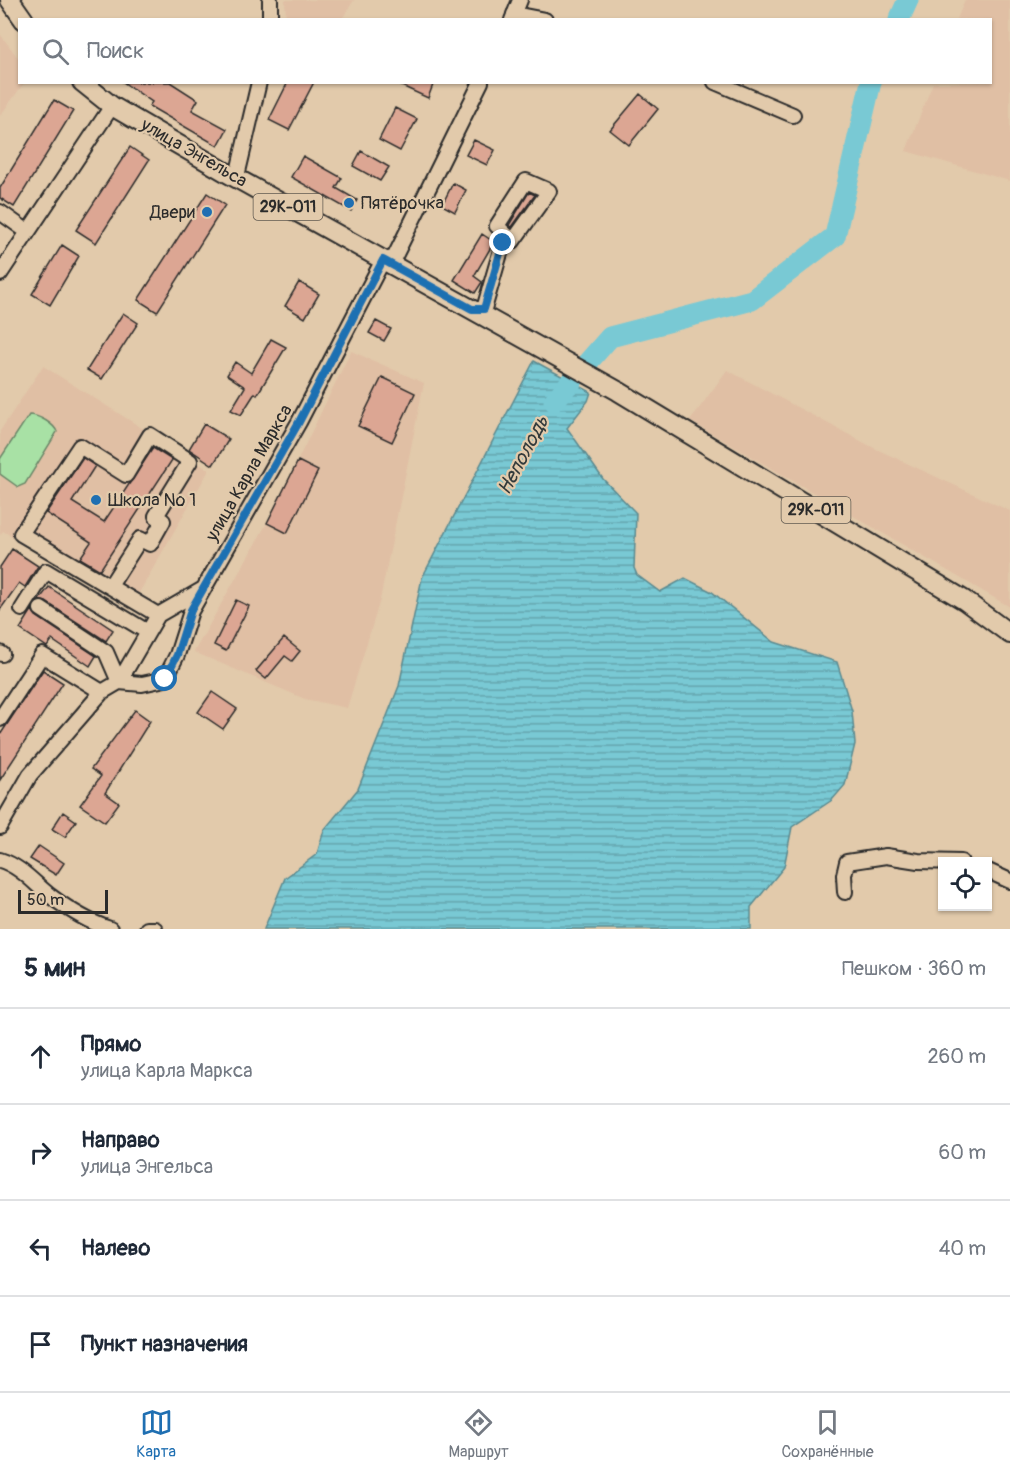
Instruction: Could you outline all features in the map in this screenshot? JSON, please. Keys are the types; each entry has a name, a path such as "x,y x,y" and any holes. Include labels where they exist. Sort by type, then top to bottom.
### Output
{"main road":[{"path":"9,0 22,18"},
{"name":"улица Энгельса","path":"84,84 112,106 229,174 618,391 964,600 1010,634"}],"street":[{"path":"270,0 270,18"},
{"path":"513,17 520,0"},
{"path":"229,174 238,172 259,84"},
{"name":"улица Карла Маркса","path":"119,682 142,684 165,679 177,655 191,610 299,422 383,260 394,258 480,84"},
{"path":"720,84 793,115"},
{"path":"0,274 112,106"},
{"path":"0,212 28,232"},
{"path":"472,309 484,309 503,243 513,241"},
{"path":"110,586 140,539 150,544 163,521 156,516 190,461 150,435 126,474 80,446 21,534 158,615"},
{"path":"22,609 46,571 147,632"},
{"path":"0,827 30,775 102,692 119,682 158,615 203,589"},
{"path":"41,609 106,652 119,682"},
{"path":"0,719 42,654 102,692"},
{"path":"845,892 844,875 847,862 886,856 918,861 938,861"},
{"path":"0,860 26,875 48,895 90,923 110,929"},
{"path":"992,873 1010,881"},
{"path":"147,929 155,929"}],"shaded area":[{"path":"285,0 354,0 343,18 286,18"},
{"path":"965,0 1010,0 1010,181 906,151 933,84 992,84 992,18 957,18"},
{"path":"0,34 18,58 18,84 23,84 0,116"},
{"path":"351,351 424,383 380,600 347,708 305,699 194,652 267,523"},
{"name":"Школа № 1","path":"43,366 209,470 131,607 3,531 0,535 0,431"},
{"path":"727,370 874,448 1010,511 1010,607 690,421"}],"green space":[{"path":"29,415 46,421 57,432 25,484 18,487 0,474 0,459"}],"water":[{"path":"534,361 591,392 588,401 567,428 603,479 636,513 634,568 637,575 660,592 685,578 712,592 774,642 837,662 852,711 855,744 845,785 832,800 792,827 784,867 751,907 751,929 264,929 285,878 317,854 324,830 358,789 399,686 422,578"}],"building":[{"path":"126,84 173,84 198,100 192,110 227,129 218,146 149,106 152,102"},
{"path":"287,84 313,84 289,130 269,120"},
{"path":"397,84 433,84 428,98"},
{"path":"640,94 658,109 629,145 610,130"},
{"path":"54,100 73,111 14,207 0,198 0,188"},
{"path":"395,108 417,119 400,151 379,140"},
{"path":"474,140 495,150 487,165 466,155"},
{"path":"130,147 149,160 96,243 76,230"},
{"path":"361,151 389,167 380,181 353,166"},
{"path":"303,156 342,178 336,188 357,200 351,211 291,177"},
{"path":"453,183 466,190 455,212 442,205"},
{"path":"529,192 535,195 512,227 509,225"},
{"path":"207,193 225,205 157,312 138,300"},
{"path":"482,234 494,242 474,276 482,282 475,293 454,280"},
{"path":"62,245 79,256 50,305 32,294"},
{"path":"299,282 319,294 305,318 285,306"},
{"path":"123,313 138,323 102,379 87,370"},
{"path":"376,321 391,329 384,341 369,333"},
{"path":"271,339 286,347 257,395 255,393 241,415 231,410 245,387 227,375 235,362 251,373"},
{"path":"382,377 415,393 392,442 358,426"},
{"path":"204,424 229,439 213,465 189,449"},
{"path":"153,448 172,460 100,570 80,558 91,542 46,513 83,458 95,466 72,502 104,522"},
{"path":"298,461 318,471 287,533 267,523"},
{"path":"12,549 38,566 25,587 19,583 0,610 0,567"},
{"path":"49,587 113,630 106,641 46,602 39,600"},
{"path":"236,600 249,606 226,651 214,645"},
{"path":"32,610 36,616 96,656 90,666 52,640 47,647 20,629"},
{"path":"284,638 300,651 292,661 285,656 266,679 256,671"},
{"path":"43,670 63,683 0,780 0,735"},
{"path":"212,692 237,709 223,729 198,712"},
{"path":"135,710 150,721 105,793 119,803 105,822 80,805 101,776 91,769"},
{"path":"63,812 76,821 65,837 52,829"},
{"path":"39,846 64,863 56,875 30,859"}],"waterway":[{"name":"Неполодь","path":"900,18 908,0"},
{"name":"Неполодь","path":"554,401 610,337 752,300 835,236 871,84"}],"place":[{"name":"Пятёрочка","path":"349,203"},
{"name":"Двери","path":"207,212"},
{"name":"Школа № 1","path":"96,500"}],"route":[{"path":"165,679 177,655 191,610 299,422 383,260 472,309 484,309 503,243"}]}
